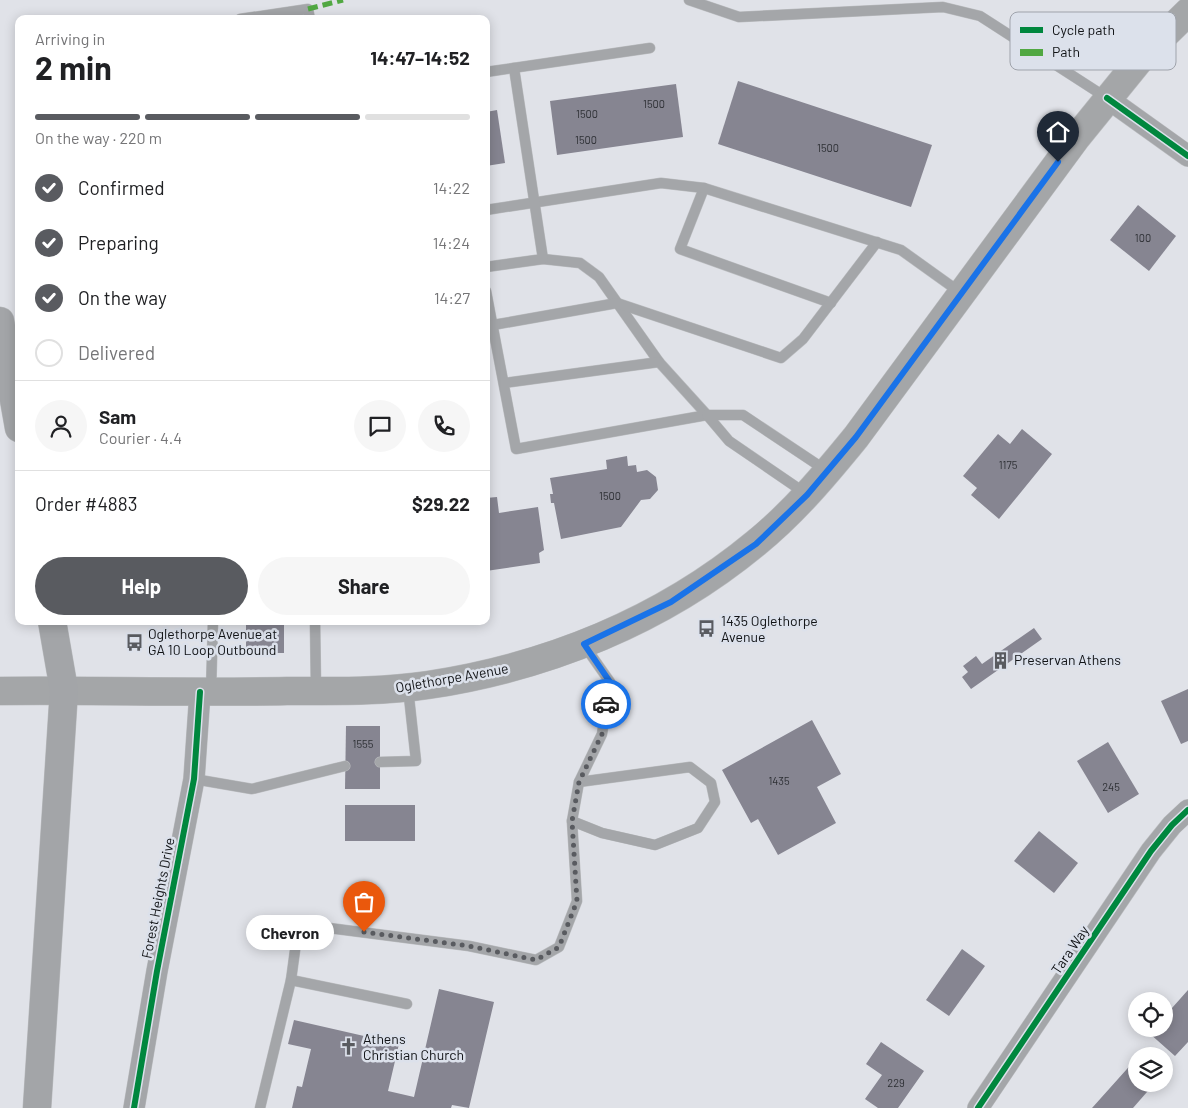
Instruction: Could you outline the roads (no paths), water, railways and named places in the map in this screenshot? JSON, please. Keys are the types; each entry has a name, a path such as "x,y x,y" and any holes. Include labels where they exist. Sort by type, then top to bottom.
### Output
{"highway":[{"path":"0,321 15,405"},
{"path":"37,1108 64,690 53,625"}],"main road":[{"name":"Oglethorpe Avenue","path":"1176,24 1188,12"},
{"name":"Oglethorpe Avenue","path":"0,690 205,692 372,690 408,687 485,675 542,660 619,629 678,597 756,544 828,472 1107,98 1131,70"}],"street":[{"path":"1107,98 1188,156"},
{"name":"Forest Heights Drive","path":"134,1108 157,971 194,779 205,692"},
{"name":"Tara Way","path":"978,1108 1151,851 1172,825 1188,810"}],"lane":[{"path":"689,0 739,17 943,7 980,16 1010,35"},
{"path":"267,15 308,9 309,15"},
{"path":"490,71 650,48"},
{"path":"514,68 543,259"},
{"path":"1064,70 1107,98"},
{"path":"490,209 661,183 704,188 901,250 961,294"},
{"path":"704,188 680,249 831,303"},
{"path":"493,325 617,303 781,358 803,339 877,242"},
{"path":"490,266 543,259 580,263 599,277 659,362 730,441 807,495"},
{"path":"490,310 516,449 707,415 743,415 828,472"},
{"path":"504,384 659,362"},
{"path":"205,692 213,625"},
{"path":"315,625 316,691"},
{"path":"260,1108 291,980 296,943 329,928 469,946 536,960 559,947 577,901 572,821 579,782 602,734 610,682 584,644"},
{"path":"380,762 416,761 408,687"},
{"path":"194,779 252,789 345,766"},
{"path":"572,821 602,833 655,845 698,828 715,802 711,783 690,768 579,782"},
{"path":"291,980 407,1004"}],"place":[{"name":"1435 Oglethorpe Avenue","path":"707,629"},
{"name":"Oglethorpe Avenue at GA 10 Loop Outbound","path":"134,642"},
{"name":"Preservan Athens","path":"1000,660"},
{"name":"Chevron","path":"364,932"},
{"name":"Athens Christian Church","path":"349,1047"}]}
